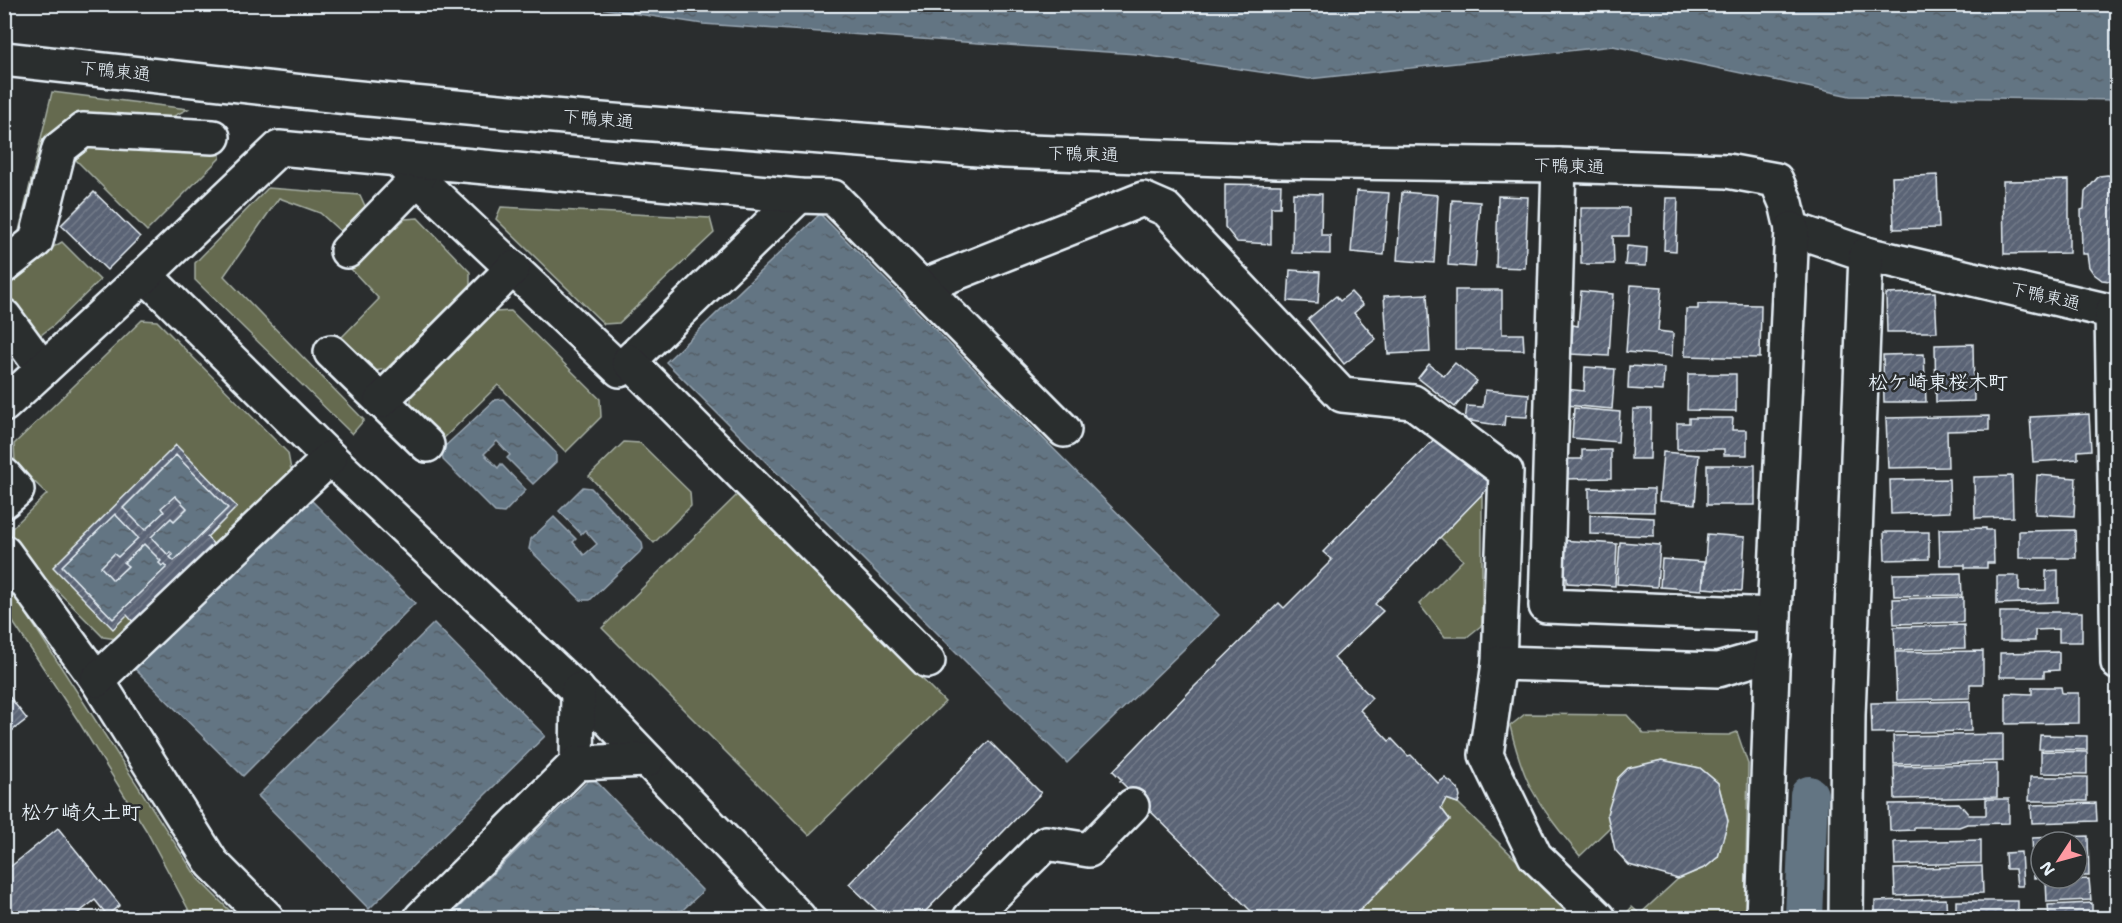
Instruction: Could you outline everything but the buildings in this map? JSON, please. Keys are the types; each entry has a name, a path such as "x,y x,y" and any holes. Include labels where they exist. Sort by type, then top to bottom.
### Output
{"street":[{"name":"下鴨東通","path":"4,59 348,97 575,118 1004,151 1276,161 1559,165 1727,171 1776,180 1786,203 1792,229 1866,254 2115,312"},
{"path":"4,266 36,242 59,149 83,130 213,137"},
{"path":"4,405 279,148 408,168 833,197 1064,430"},
{"path":"1559,165 1546,606 1774,615"},
{"path":"408,168 620,369 799,196"},
{"path":"346,251 408,168"},
{"path":"921,286 1143,199 1166,208 1342,395 1413,402 1506,472 1499,663 1486,755 1535,856 1599,918"},
{"path":"1763,918 1792,229"},
{"path":"1846,918 1848,715 1866,254"},
{"path":"381,401 513,268"},
{"path":"145,275 330,458 578,690 799,918"},
{"path":"2115,312 2118,663"},
{"path":"4,316 43,369"},
{"path":"331,352 427,445"},
{"path":"629,361 928,661"},
{"path":"97,680 330,458"},
{"path":"4,475 17,490 4,501"},
{"path":"4,552 97,680 212,863 267,918"},
{"path":"1499,663 1718,670 1773,654"},
{"path":"577,763 578,690"},
{"path":"421,918 577,763 647,760"},
{"path":"970,918 1046,843 1089,850 1132,806"}],"green space":[{"path":"52,92 188,109 156,125 73,121 23,242 18,235"},
{"path":"86,143 220,147 220,158 147,231 73,157"},
{"path":"268,188 360,195 366,208 340,231 320,213 279,198 224,276 364,420 352,434 195,280 195,263"},
{"path":"501,207 710,218 714,233 619,323 604,324 496,219"},
{"path":"418,218 470,272 470,288 386,369 374,371 340,339 379,299 351,269 405,219"},
{"path":"62,242 100,280 54,325 37,338 5,303 4,275"},
{"path":"511,311 600,399 601,417 566,452 498,385 441,441 410,409 412,391 495,312"},
{"path":"142,320 157,321 288,453 291,470 117,639 103,637 11,544 12,528 47,494 15,463 14,444"},
{"path":"624,442 640,443 690,492 691,506 654,543 589,476"},
{"path":"738,494 945,702 809,835 602,628"},
{"path":"1482,494 1482,625 1467,637 1445,637 1419,604 1463,560 1440,537"},
{"path":"4,579 198,879 237,918 193,918 146,830 77,719 5,610"},
{"path":"1525,714 1627,715 1644,734 1729,735 1737,732 1748,764 1745,918 1622,918 1632,907 1640,914 1678,879 1706,867 1718,857 1728,821 1718,783 1700,768 1662,760 1628,769 1610,827 1580,856 1542,806 1524,773 1510,726"},
{"path":"1446,799 1458,803 1576,918 1352,918 1450,820 1441,808"}],"water":[{"path":"580,5 2117,5 2117,100 1850,96 1613,46 1309,79 1136,54 703,24"},
{"path":"820,214 1219,615 1067,763 666,362"},
{"path":"503,399 556,453 556,462 533,484 507,458 510,455 497,441 484,454 498,468 501,464 526,490 504,513 495,512 443,460 442,449 495,400"},
{"path":"176,455 228,508 174,561 170,557 173,554 170,552 168,555 151,537 171,518 174,521 187,509 175,496 162,508 164,512 145,530 123,508"},
{"path":"583,487 591,488 642,542 643,549 590,600 581,600 529,549 531,539 554,517 576,539 573,542 584,555 597,544 585,530 581,534 559,511"},
{"path":"307,496 415,603 243,776 135,669"},
{"path":"115,514 138,538 118,557 114,554 101,567 113,580 127,567 124,563 144,544 161,561 159,563 167,567 113,619 62,566"},
{"path":"434,623 545,736 369,909 258,796"},
{"path":"592,777 703,891 674,918 448,918"}],"waterway":[{"path":"1804,918 1809,795"}],"district":[{"name":"松ケ崎東桜木町","path":"1938,382"},
{"name":"松ケ崎久土町","path":"81,812"}]}
